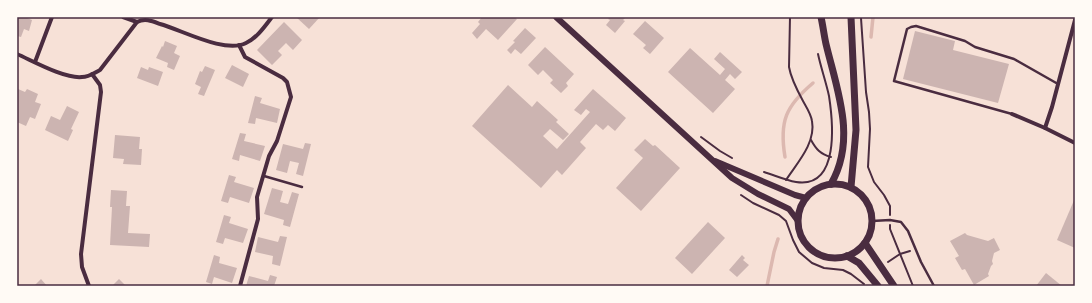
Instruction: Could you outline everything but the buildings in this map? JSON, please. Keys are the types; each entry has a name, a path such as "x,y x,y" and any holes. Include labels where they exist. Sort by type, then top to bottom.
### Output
{"main road":[{"path":"821,17 826,44 841,101 844,132 841,158 837,174 831,184"},
{"path":"851,17 856,130 851,188"},
{"path":"831,184 841,184 851,188 862,196 869,207 872,220 870,232 865,242 857,250 847,256 836,258 824,256 814,251 805,243 800,232 798,221 800,208 806,198 817,188 831,184"},
{"path":"865,242 894,286"},
{"path":"847,256 859,263 878,286"}],"street":[{"path":"35,62 52,17"},
{"path":"123,17 137,22"},
{"path":"17,54 72,77 81,78 100,70 137,22 142,20 147,20 221,45 232,46 239,45 252,39 272,17"},
{"path":"556,17 732,178 758,194 789,209 798,221"},
{"path":"1045,128 1075,20"},
{"path":"239,45 245,57 283,78 287,82 291,97 277,141 268,156 257,198 258,218 240,286"},
{"path":"88,286 82,266 81,254 101,92 100,85 92,74"},
{"path":"1012,114 1075,143"},
{"path":"712,159 794,195 806,198"}],"lane":[{"path":"1012,114 894,81 907,29 911,26 916,26 965,41 975,47 1014,59 1058,84"},
{"path":"263,176 302,187"},
{"path":"872,220 890,220 901,222 908,231 921,262 934,286"}],"path":[{"path":"786,179 803,154 812,132 812,122 790,75 790,17"},
{"path":"861,17 870,129 867,162 870,174 890,206 890,229 913,286"},
{"path":"758,169 797,182 816,179 824,172 830,157 832,128 829,96 818,52"},
{"path":"696,134 720,151 738,161"},
{"path":"810,139 821,153 830,157"},
{"path":"738,192 752,203 779,215 786,221 799,252 812,263 824,268 843,270 863,283"}],"waterway":[{"path":"871,37 873,17"},
{"path":"785,157 783,133 787,115 796,99 813,83"},
{"path":"767,286 778,239"}]}
